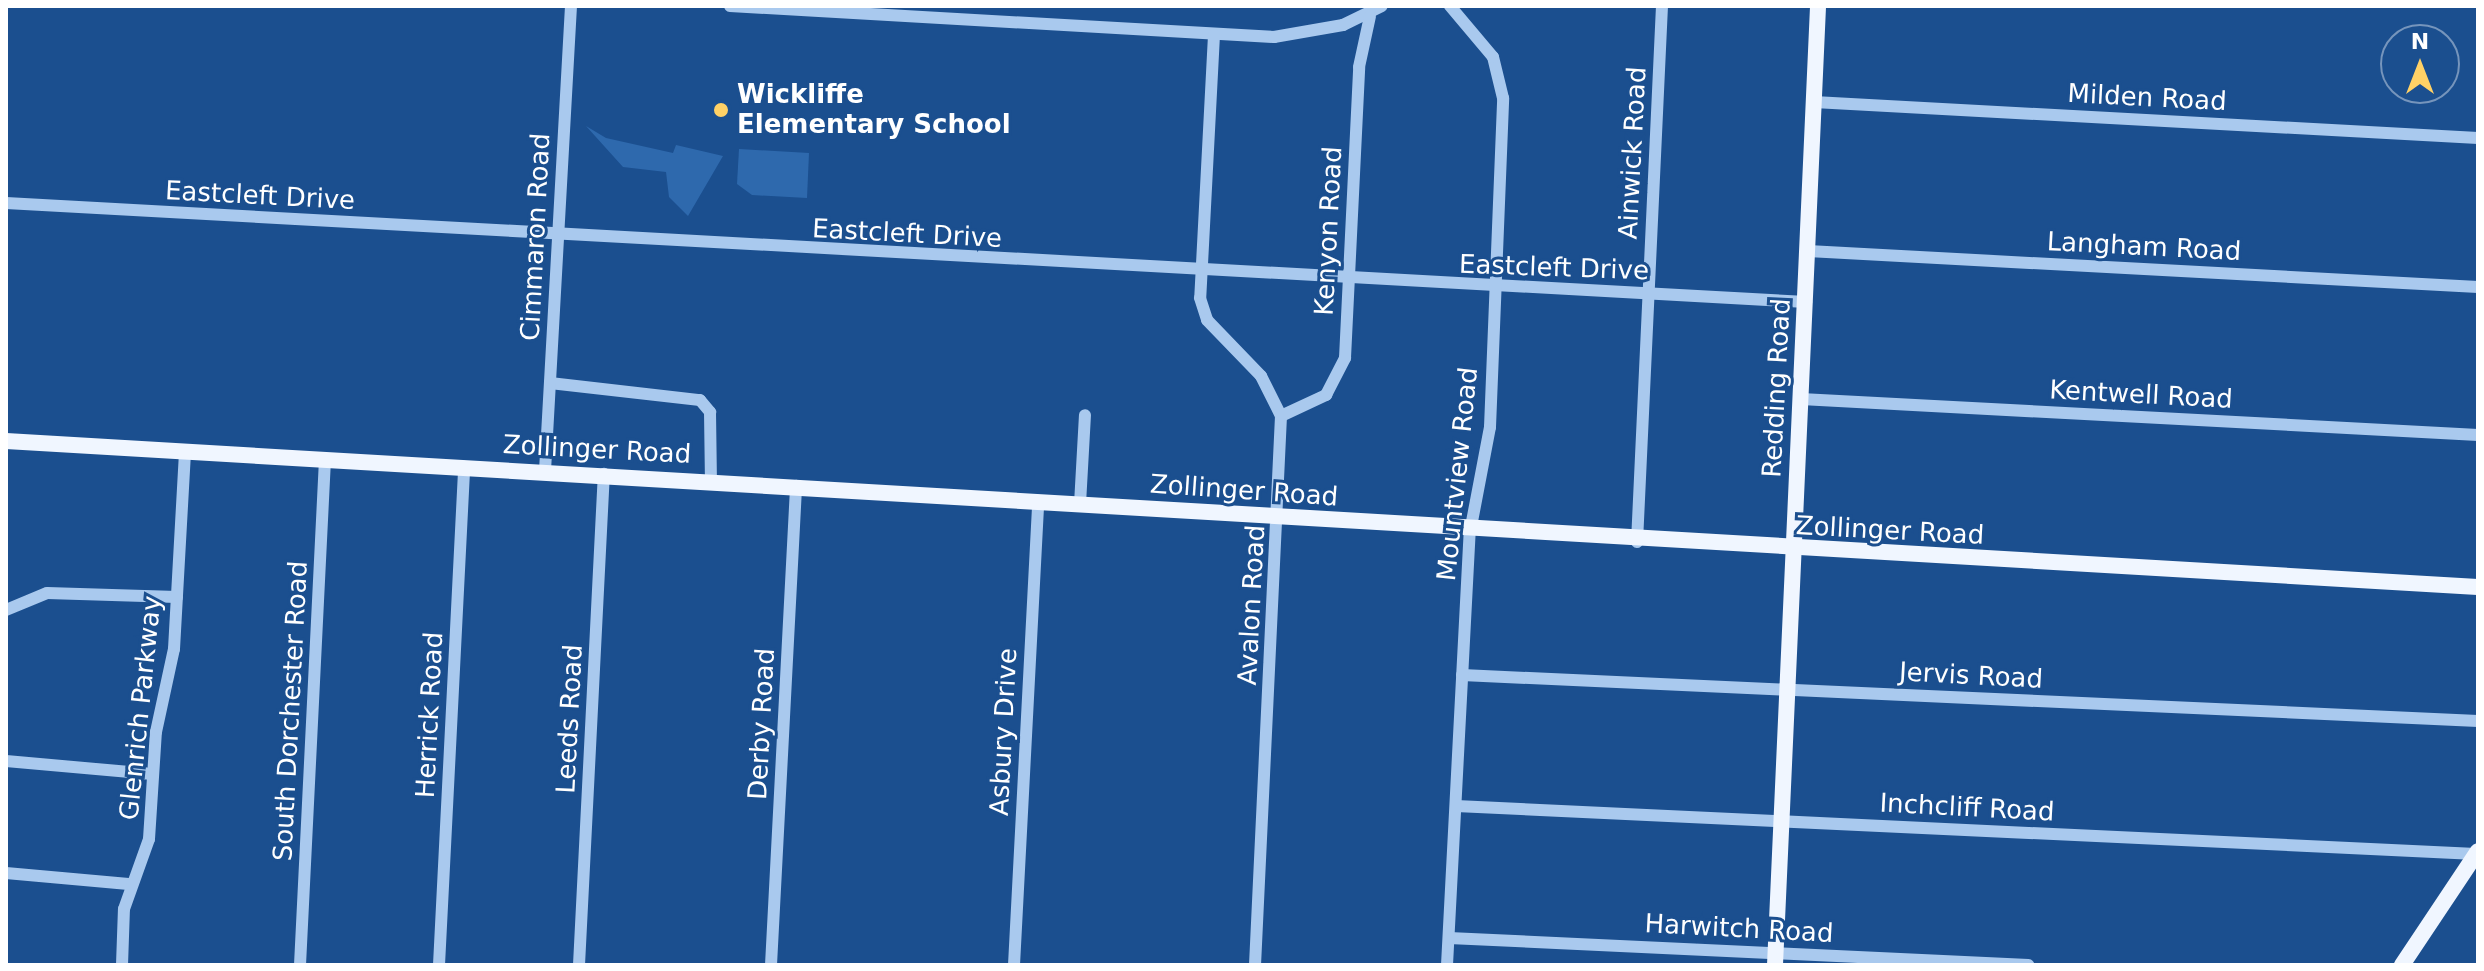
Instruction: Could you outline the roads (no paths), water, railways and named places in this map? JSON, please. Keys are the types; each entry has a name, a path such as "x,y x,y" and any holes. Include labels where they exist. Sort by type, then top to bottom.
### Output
{"main road":[{"name":"Redding Road","path":"1776,959 1818,6"},
{"name":"Zollinger Road","path":"6,441 604,474 1637,542 2478,587"},
{"path":"2402,965 2477,853"}],"street":[{"name":"Cimmaron Road","path":"545,471 571,6"},
{"path":"730,6 1214,35 1292,36 1370,16 1382,6"},
{"name":"Mountview Road","path":"1447,965 1470,532 1490,427 1502,86 1485,44 1450,6"},
{"name":"Ainwick Road","path":"1637,542 1662,6"},
{"name":"Kenyon Road","path":"1281,416 1311,406 1335,385 1345,358 1359,67 1370,16"},
{"name":"Avalon Road","path":"1214,35 1201,274 1207,320 1261,376 1281,416 1255,965"},
{"name":"Milden Road","path":"1814,102 2478,138"},
{"name":"Eastcleft Drive","path":"6,203 1201,274 1806,302"},
{"name":"Langham Road","path":"1808,251 2478,287"},
{"path":"550,383 700,400 710,412 711,481"},
{"name":"Kentwell Road","path":"1801,399 2478,435"},
{"path":"1080,504 1085,415"},
{"name":"Glenrich Parkway","path":"122,965 129,884 149,839 152,774 177,597 185,451"},
{"name":"South Dorchester Road","path":"300,965 325,459"},
{"name":"Herrick Road","path":"439,965 464,467"},
{"name":"Leeds Road","path":"579,965 604,474"},
{"name":"Derby Road","path":"771,965 796,486"},
{"name":"Asbury Drive","path":"1014,965 1038,501"},
{"path":"6,610 47,593 177,597"},
{"name":"Jervis Road","path":"1462,675 2478,721"},
{"path":"6,761 152,774"},
{"name":"Inchcliff Road","path":"1456,806 2477,853"},
{"path":"6,873 129,884"},
{"name":"Harwitch Road","path":"1449,938 1776,959 2028,965"}],"place":[{"name":"Wickliffe Elementary School","path":"721,110"}]}
